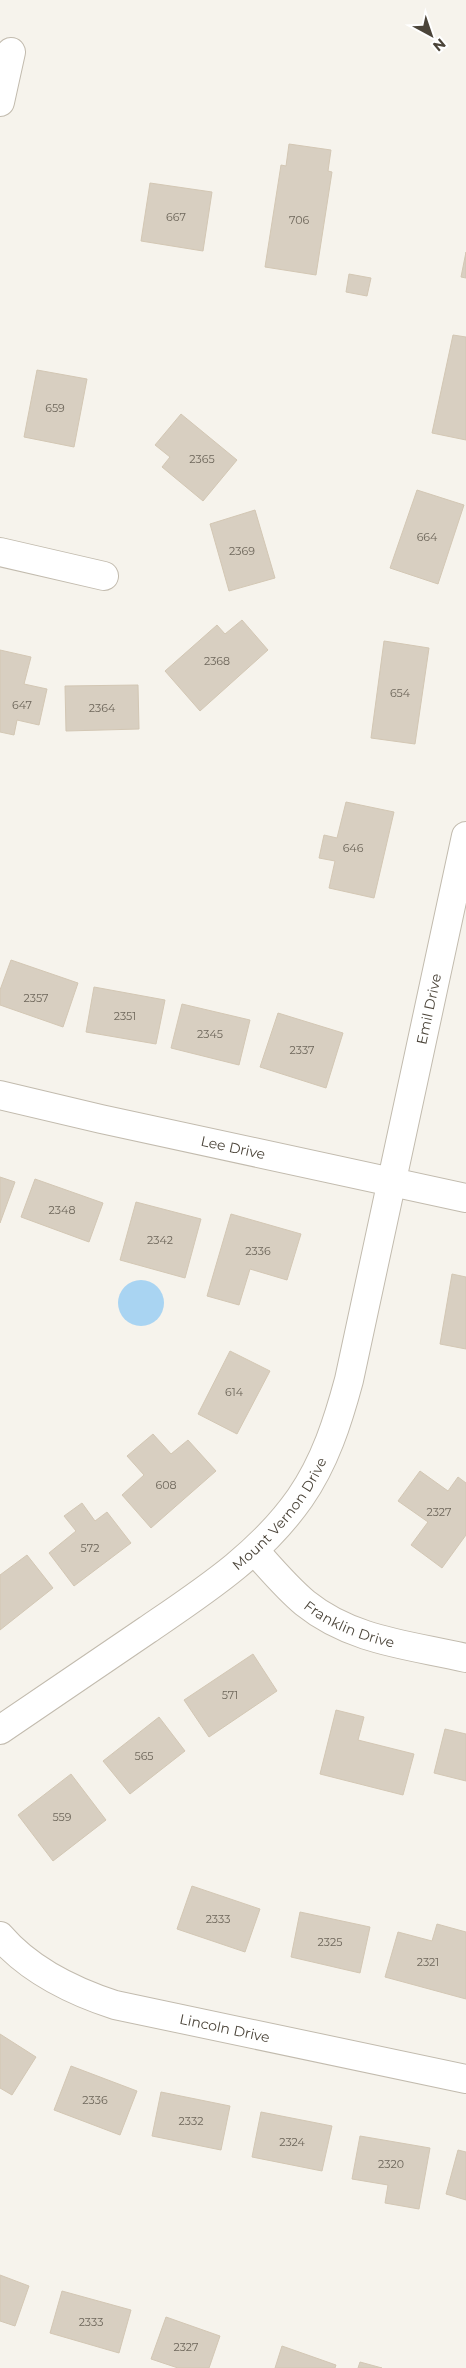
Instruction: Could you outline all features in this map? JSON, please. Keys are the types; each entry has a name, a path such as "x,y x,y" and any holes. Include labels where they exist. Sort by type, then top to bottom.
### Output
{"street":[{"path":"0,102 11,52"},
{"path":"0,552 104,576"},
{"name":"Emil Drive","path":"391,1182 466,836"},
{"name":"Lee Drive","path":"0,1095 466,1198"},
{"name":"Mount Vernon Drive","path":"0,1730 212,1585 255,1551 301,1497 322,1460 338,1420 349,1380 391,1182"},
{"name":"Franklin Drive","path":"255,1551 294,1594 330,1620 356,1633 382,1641 466,1658"},
{"name":"Lincoln Drive","path":"0,1936 32,1965 61,1983 85,1995 115,2005 466,2080"}],"water":[{"path":"141,1280 154,1284 160,1290 164,1303 160,1316 154,1322 141,1326 128,1322 122,1316 118,1303 122,1290 128,1284"}],"building":[{"path":"289,144 331,150 328,171 332,172 316,275 265,267 281,165 286,166"},
{"path":"150,183 212,192 203,251 141,241"},
{"path":"466,252 466,278 461,277"},
{"path":"349,274 371,278 367,296 346,292"},
{"path":"453,335 466,337 466,440 432,433"},
{"path":"37,370 87,379 74,447 24,437"},
{"path":"181,414 237,460 203,501 162,467 170,457 155,445"},
{"path":"417,490 464,505 438,584 390,568"},
{"path":"255,510 275,578 229,591 210,524"},
{"path":"242,620 268,650 200,711 165,671 217,625 225,634"},
{"path":"384,641 429,648 415,744 371,738"},
{"path":"0,650 31,657 24,684 47,689 39,725 17,720 14,735 0,732"},
{"path":"138,685 139,729 66,731 65,686"},
{"path":"346,802 394,812 374,898 329,888 335,861 319,858 324,835 337,838"},
{"path":"11,960 78,983 63,1027 0,1005 0,990"},
{"path":"94,987 165,1000 156,1044 86,1032"},
{"path":"182,1004 250,1020 239,1065 171,1048"},
{"path":"278,1013 343,1033 326,1088 260,1067"},
{"path":"0,1177 15,1182 0,1223"},
{"path":"35,1179 103,1203 89,1242 21,1217"},
{"path":"136,1202 201,1219 185,1278 120,1260"},
{"path":"231,1214 301,1234 287,1280 250,1269 239,1305 207,1296"},
{"path":"452,1274 466,1277 466,1349 440,1344"},
{"path":"230,1351 270,1371 237,1434 198,1414"},
{"path":"153,1434 171,1454 188,1440 216,1471 151,1528 122,1495 144,1475 127,1456"},
{"path":"420,1471 448,1491 458,1477 466,1483 466,1535 442,1568 411,1545 428,1522 398,1501"},
{"path":"82,1503 95,1521 107,1512 131,1543 74,1586 49,1553 76,1531 64,1516"},
{"path":"27,1555 53,1588 0,1630 0,1575"},
{"path":"253,1654 277,1691 209,1737 184,1700"},
{"path":"336,1710 364,1717 358,1740 414,1754 403,1795 320,1774"},
{"path":"159,1717 185,1751 130,1794 103,1761"},
{"path":"445,1729 466,1734 466,1781 434,1773"},
{"path":"71,1774 106,1820 53,1861 18,1815"},
{"path":"192,1886 260,1909 245,1952 177,1929"},
{"path":"300,1912 370,1927 360,1973 291,1957"},
{"path":"437,1924 466,1932 466,1999 385,1977 398,1932 432,1941"},
{"path":"0,2034 36,2057 12,2095 0,2088"},
{"path":"71,2066 137,2091 120,2135 54,2110"},
{"path":"161,2092 230,2106 221,2150 152,2136"},
{"path":"261,2112 332,2126 322,2171 252,2157"},
{"path":"360,2136 430,2148 419,2209 385,2203 388,2185 352,2179"},
{"path":"458,2150 466,2152 466,2200 446,2194"},
{"path":"0,2275 29,2286 15,2326 0,2321"},
{"path":"62,2291 131,2310 119,2353 50,2333"},
{"path":"166,2317 220,2336 209,2368 178,2368 151,2359"},
{"path":"282,2346 336,2365 335,2368 275,2368"},
{"path":"360,2362 382,2368 358,2368"}]}
